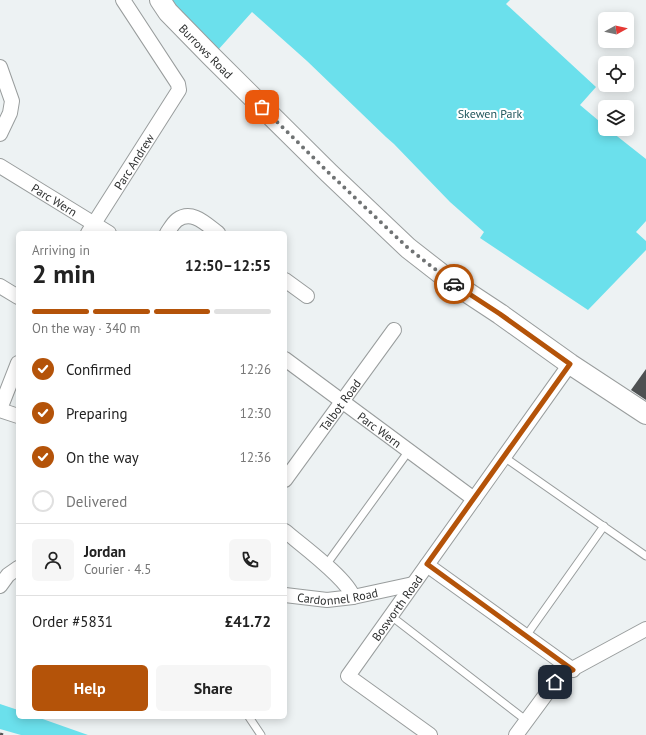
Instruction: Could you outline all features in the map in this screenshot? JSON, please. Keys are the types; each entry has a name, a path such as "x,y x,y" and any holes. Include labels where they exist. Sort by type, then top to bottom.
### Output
{"main road":[{"name":"Burrows Road","path":"160,0 168,12 250,96 408,248 452,283 646,414"}],"street":[{"name":"Parc Andrew","path":"91,228 179,90 178,84 123,0"},
{"path":"0,67 12,101 10,113 0,134"},
{"name":"Parc Wern","path":"0,166 91,228 102,231"},
{"path":"168,231 176,220 187,215 195,217 215,231"},
{"path":"287,281 307,296"},
{"path":"0,286 16,296"},
{"name":"Talbot Road","path":"287,477 394,330"},
{"name":"Parc Wern","path":"287,360 408,452 474,499"},
{"name":"Bosworth Road","path":"430,735 348,676 570,364"},
{"path":"16,368 0,409 16,415"},
{"path":"287,532 326,565 351,591 353,597"},
{"path":"427,564 573,670"},
{"path":"0,586 8,575 16,569"},
{"name":"Cardonnel Road","path":"287,595 327,600 353,597 413,584"},
{"path":"516,735 555,682 563,674 573,670 646,629"}],"lane":[{"path":"326,565 408,452"},
{"path":"504,457 646,556"},
{"path":"526,636 604,526"},
{"path":"391,616 527,721"},
{"path":"250,719 262,735"}],"green space":[{"name":"Skewen Park","path":"172,0 510,0 506,4 596,87 580,105 598,120 598,136 617,136 646,159 646,221 636,232 646,241 646,250 588,310 480,238 484,232 450,202 394,144 307,61 252,12 218,50 195,28"},
{"path":"0,704 16,709 16,719 43,719 88,735 21,735 0,729"}],"building":[{"path":"646,369 646,400 631,390"}],"way so far":[{"path":"262,107 408,248 454,284"}],"route":[{"path":"454,284 500,314 570,364 427,564 573,670 563,674 555,682"}]}
